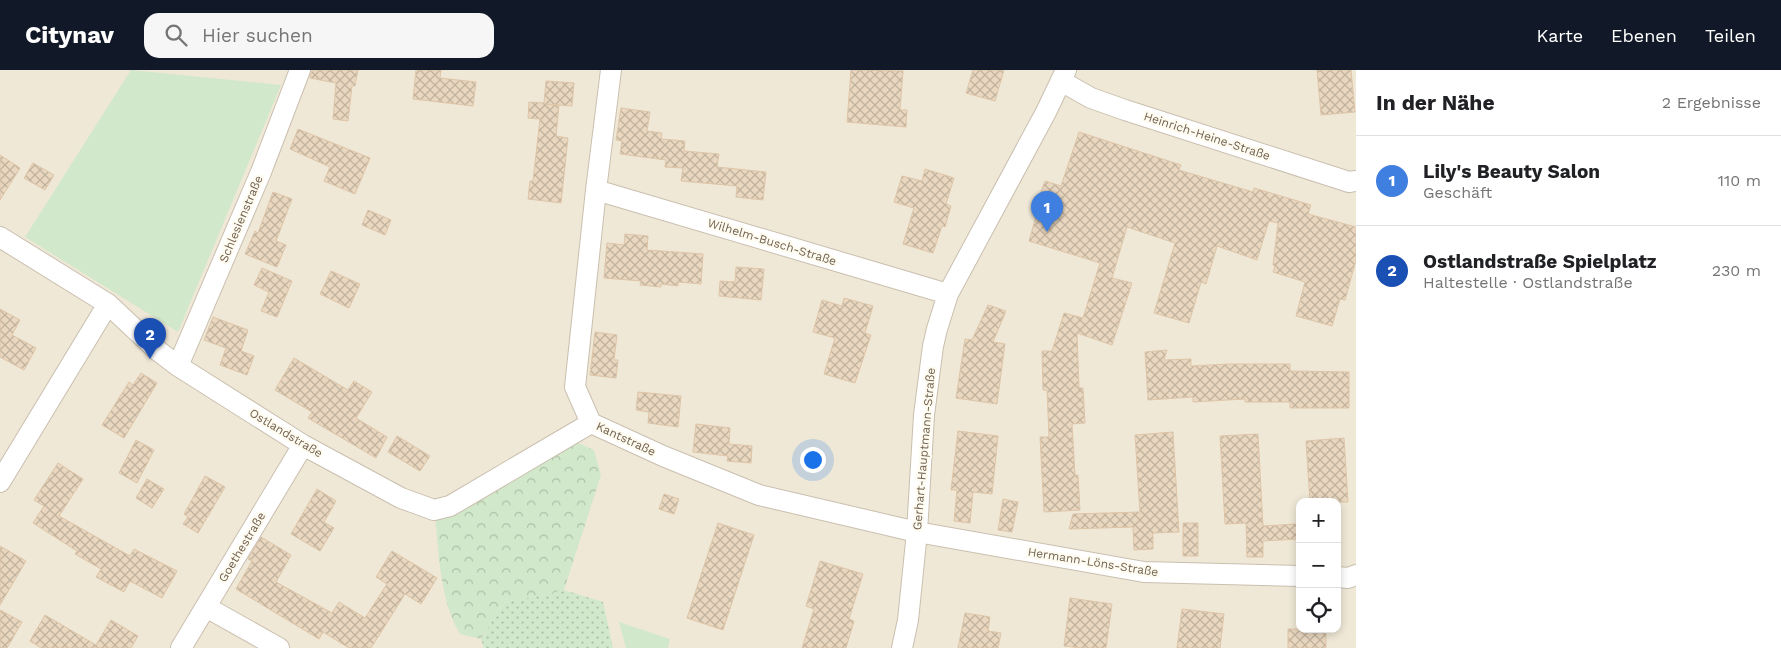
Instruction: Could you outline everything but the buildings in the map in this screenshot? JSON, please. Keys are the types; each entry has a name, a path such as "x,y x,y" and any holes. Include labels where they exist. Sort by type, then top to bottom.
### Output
{"street":[{"name":"Schlesienstraße","path":"178,366 261,172 300,70"},
{"name":"Kantstraße","path":"611,70 575,387 591,423 663,456 759,495 917,532"},
{"name":"Heinrich-Heine-Straße","path":"1064,76 1091,98 1349,182 1356,181"},
{"name":"Gerhart-Hauptmann-Straße","path":"902,648 908,620 917,532 924,415 933,346 948,294 1064,76"},
{"name":"Wilhelm-Busch-Straße","path":"596,190 948,294"},
{"name":"Ostlandstraße","path":"0,237 108,304 157,350 178,366 303,445 402,498 428,509 441,510 457,502 591,423"},
{"path":"0,482 108,304"},
{"name":"Goethestraße","path":"181,648 303,445"},
{"name":"Hermann-Löns-Straße","path":"917,532 1144,572 1296,576"},
{"path":"1341,577 1348,578 1356,575"},
{"path":"206,607 279,648"}],"shaded area":[{"path":"0,70 1356,70 1356,648 0,648"}],"green space":[{"path":"131,70 281,85 178,332 25,237"},
{"path":"576,442 594,450 601,475 564,590 503,603 481,639 460,634 453,621 444,592 435,516"},
{"path":"564,590 603,602 613,648 484,648 481,639 503,603"},
{"path":"619,622 670,639 668,648 626,648"}],"place":[{"name":"Lily's Beauty Salon","path":"1047,232"},
{"name":"Ostlandstraße Spielplatz","path":"150,359"}]}
